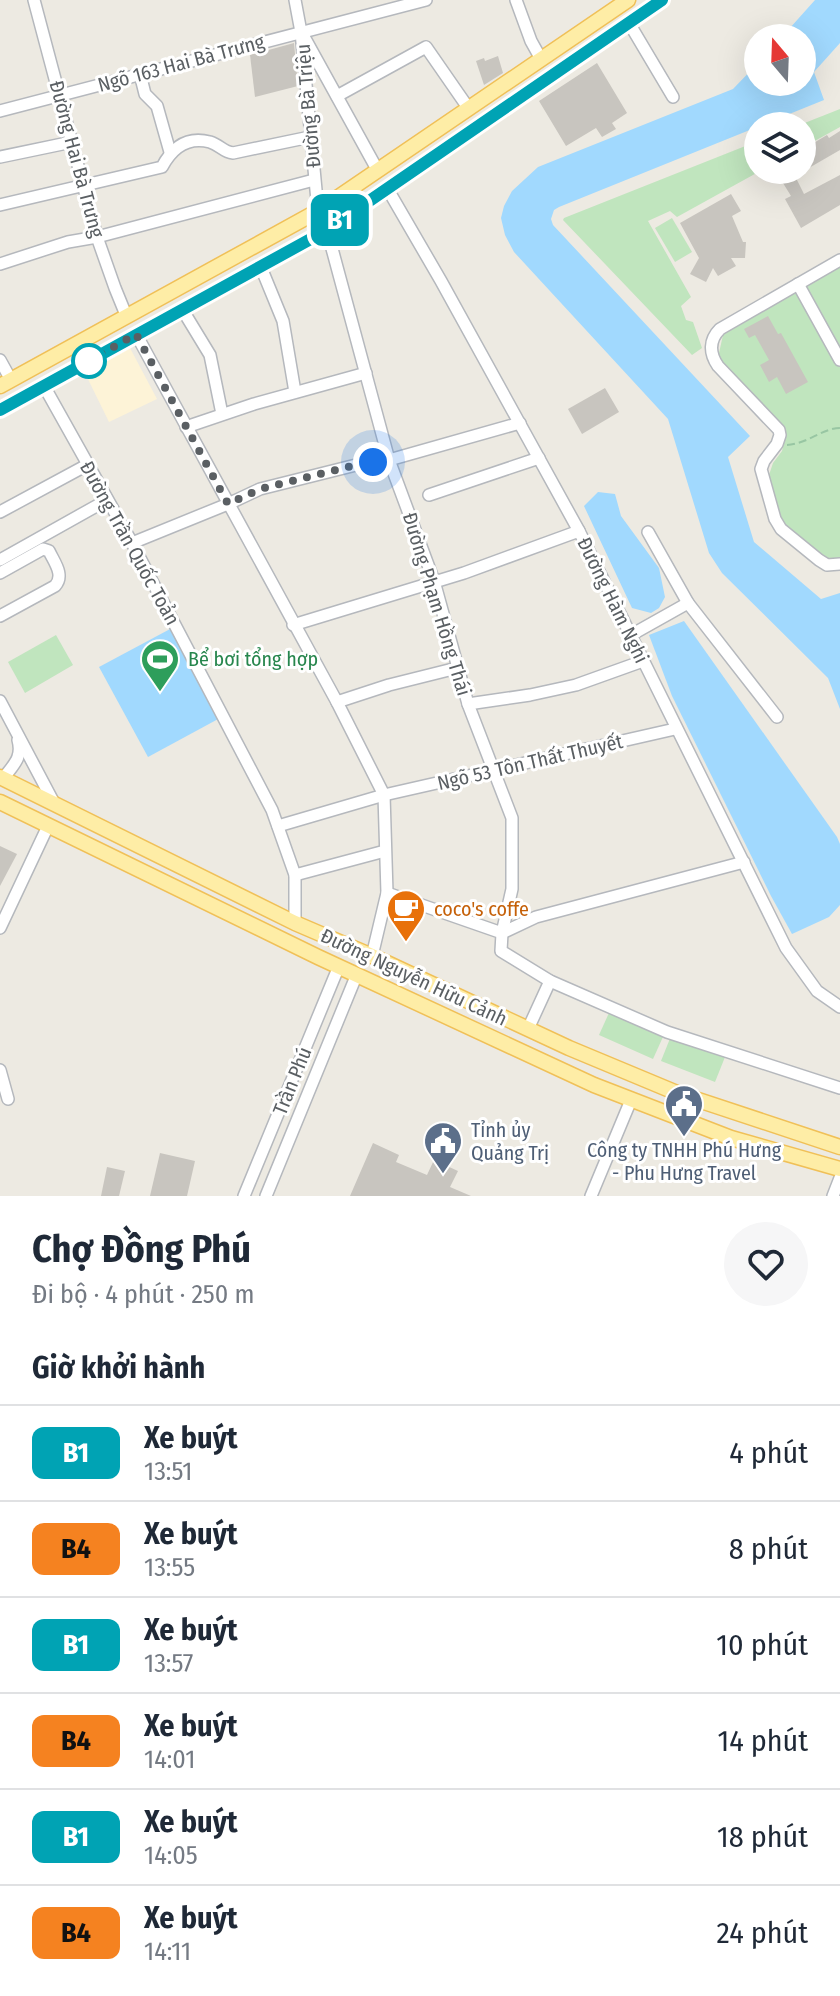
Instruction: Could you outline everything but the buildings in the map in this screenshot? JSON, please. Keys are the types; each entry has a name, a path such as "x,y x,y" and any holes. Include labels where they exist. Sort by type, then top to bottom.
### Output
{"main road":[{"path":"0,410 327,230 662,0"},
{"path":"6,383 318,211 624,2 629,23"},
{"path":"378,171 387,188"},
{"path":"126,315 136,334"},
{"name":"Đường Nguyễn Hữu Cảnh","path":"1,780 54,803 295,923 642,1079 840,1147"},
{"name":"Đường Nguyễn Hữu Cảnh","path":"0,802 339,966 631,1100 731,1138 840,1169"},
{"path":"48,826 54,803"},
{"path":"359,975 372,956"},
{"path":"631,1100 642,1079"}],"street":[{"name":"Đường Hai Bà Trưng","path":"34,0 82,186 126,315"},
{"name":"Đường Bà Triệu","path":"295,0 301,32 318,211"},
{"name":"Ngõ 163 Hai Bà Trưng","path":"0,111 301,32 389,5 426,0"},
{"path":"516,0 541,59"},
{"path":"629,23 673,97"},
{"path":"301,32 378,171"},
{"path":"337,96 426,47 469,109"},
{"path":"140,74 145,94 157,106 170,152"},
{"path":"0,205 162,167 170,152 191,142 209,142 224,152 233,153 310,137"},
{"path":"0,157 72,142"},
{"path":"0,264 68,242 314,180"},
{"name":"Đường Hàm Nghi","path":"387,188 579,531 786,948 817,991 840,1007"},
{"name":"Đường Phạm Hồng Thái","path":"327,230 389,460 434,581 468,704 512,818 512,889 502,933"},
{"path":"840,260 720,329 711,343 714,360 779,430 777,444 761,469 775,519 781,529 827,565 840,564"},
{"path":"260,265 283,321 295,392"},
{"path":"798,284 840,360"},
{"path":"182,309 210,355 222,414"},
{"path":"136,334 337,702 384,795 387,893 372,956"},
{"path":"0,360 6,383"},
{"path":"186,427 366,373"},
{"name":"Đường Trần Quốc Toản","path":"44,386 132,543 272,810 295,875 295,923"},
{"path":"132,543 260,489 389,460 520,423"},
{"path":"429,495 539,458"},
{"path":"0,512 87,465"},
{"path":"0,560 107,500"},
{"path":"293,625 484,566 579,531"},
{"path":"648,532 688,603 777,717"},
{"path":"0,573 43,549 49,551 60,575 59,583 55,586 0,616"},
{"path":"631,635 688,603"},
{"path":"468,704 576,685 643,661"},
{"path":"337,702 457,668"},
{"path":"0,701 54,803"},
{"name":"Ngõ 53 Tôn Thất Thuyết","path":"278,826 384,795 675,729"},
{"path":"1,780 19,757 16,731"},
{"path":"0,928 6,903 48,826"},
{"path":"295,875 385,851"},
{"path":"387,893 502,933 536,917 744,862"},
{"path":"502,933 501,951 550,981 667,1032 840,1088"},
{"name":"Trần Phú","path":"244,1196 339,966"},
{"name":"Trần Phú","path":"266,1196 359,975"},
{"path":"528,1029 550,981"},
{"path":"0,1070 8,1099"},
{"path":"591,1196 631,1100"},
{"path":"833,1196 840,1178"}],"path":[{"path":"777,444 791,446 833,428 840,428"}],"shaded area":[{"path":"130,348 157,399 109,422 84,371"}],"green space":[{"path":"840,109 840,127 816,140 816,118"},
{"path":"744,147 744,180 677,217 670,211 648,221 691,297 681,306 686,320 693,322 702,348 692,355 564,218"},
{"path":"672,218 692,252 675,262 655,228"},
{"path":"840,267 840,560 828,560 784,526 767,481 773,463 782,451 785,439 783,426 720,364 719,353 723,335 741,322"},
{"path":"56,635 73,665 25,693 8,662"},
{"path":"613,1004 667,1028 653,1059 599,1035"},
{"path":"673,1031 727,1052 715,1082 661,1061"}],"water":[{"path":"815,0 840,0 840,43 816,70 816,24 794,24"},
{"path":"744,78 744,96 816,96 816,78 824,100 794,112 744,112 744,132 559,207 554,210 551,219 553,225 750,436 728,457 754,542 821,599 840,593 840,709 828,678 722,573 709,553 668,419 514,252 501,218 512,191 538,167 733,89"},
{"path":"598,492 615,494 621,516 659,568 665,597 659,608 651,613 632,608 584,506"},
{"path":"684,621 840,844 840,905 829,917 792,934 672,696 649,635"},
{"name":"Bể bơi tổng hợp","path":"172,628 220,718 148,757 99,667"}],"bus line":[{"name":"B1","path":"0,410 327,230 662,0"}],"place":[{"name":"Bể bơi tổng hợp","path":"160,693"},
{"name":"coco's coffe","path":"406,943"},
{"name":"Công ty TNHH Phú Hưng - Phu Hưng Travel","path":"684,1138"},
{"name":"Tỉnh ủy Quảng Trị","path":"443,1175"}],"route":[{"path":"89,361 136,334 228,504 260,489 373,462"}]}
